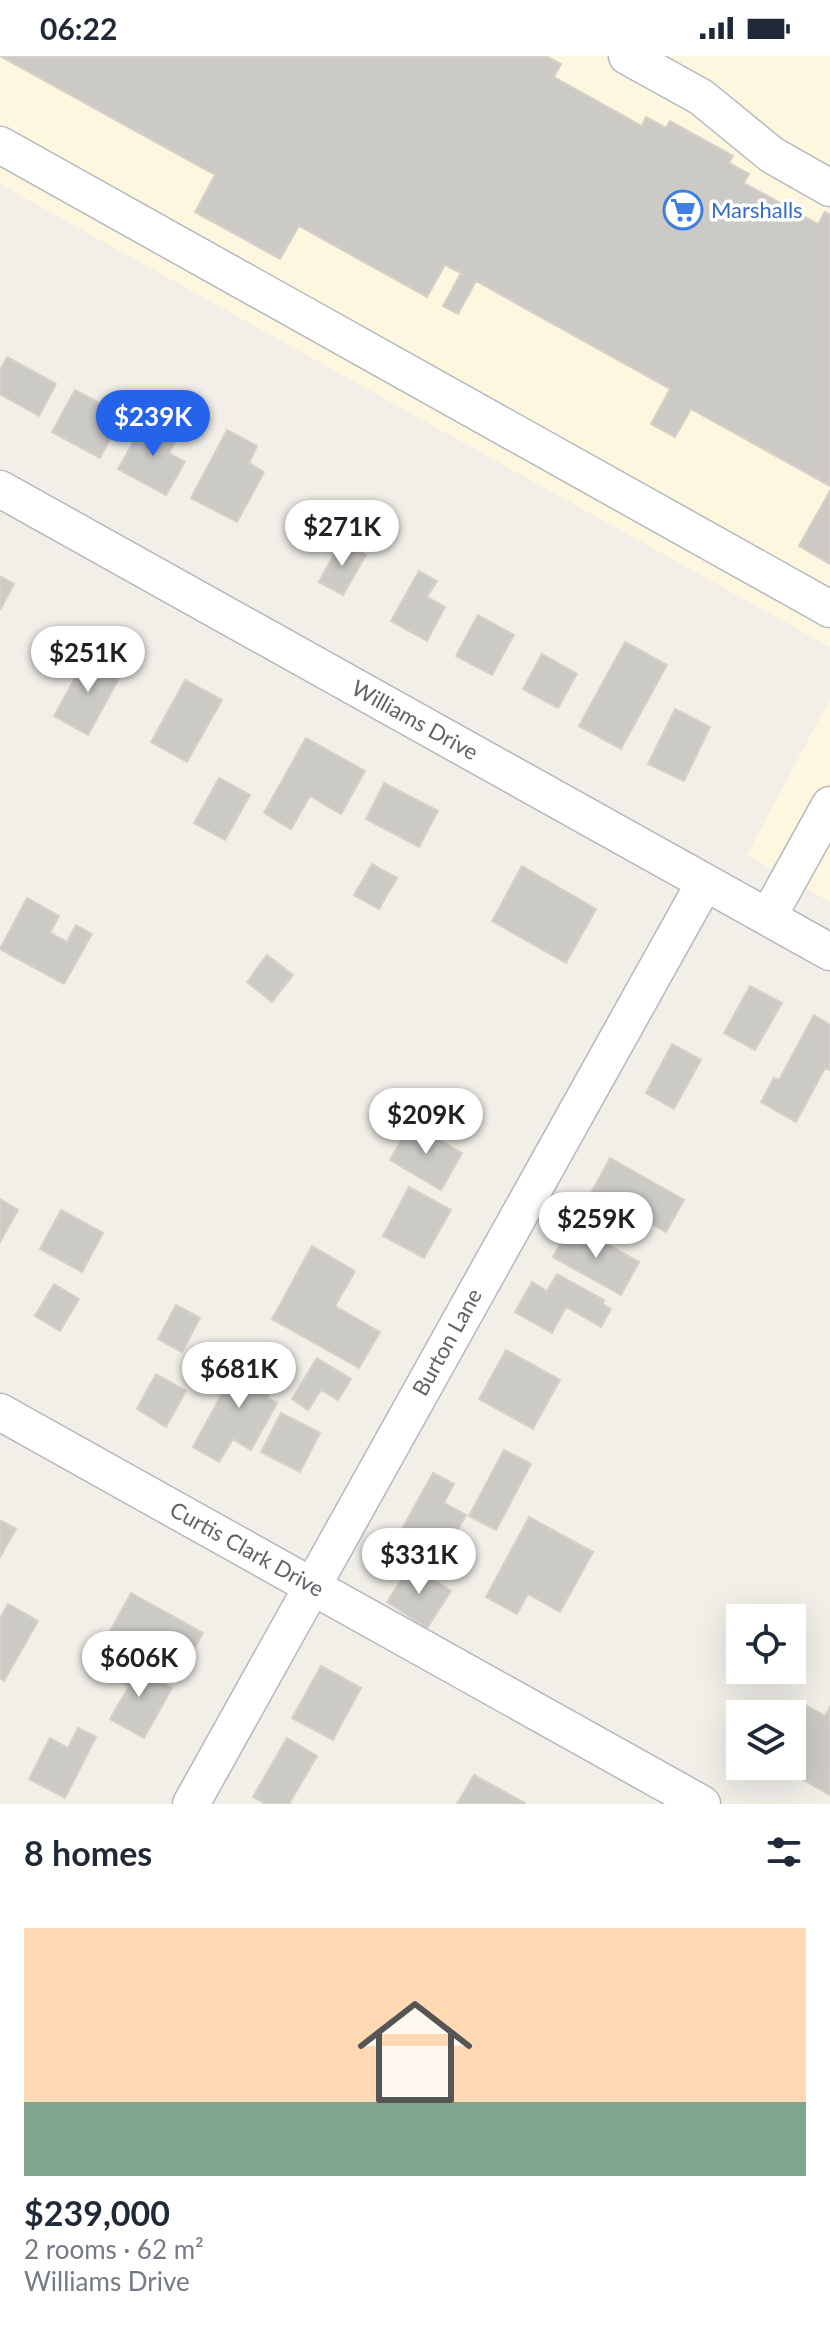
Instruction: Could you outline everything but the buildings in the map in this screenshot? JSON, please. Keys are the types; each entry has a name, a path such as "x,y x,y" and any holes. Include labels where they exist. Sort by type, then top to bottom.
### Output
{"street":[{"path":"627,56 701,97 772,155 830,188"},
{"path":"0,145 830,609"},
{"name":"Williams Drive","path":"0,489 830,952"},
{"path":"768,917 830,805"},
{"name":"Burton Lane","path":"191,1804 705,882"},
{"name":"Curtis Clark Drive","path":"0,1412 702,1804"}],"shaded area":[{"path":"0,56 830,56 830,647 0,184"},
{"path":"830,699 830,902 747,855"}],"place":[{"name":"Marshalls","path":"683,210"}]}
